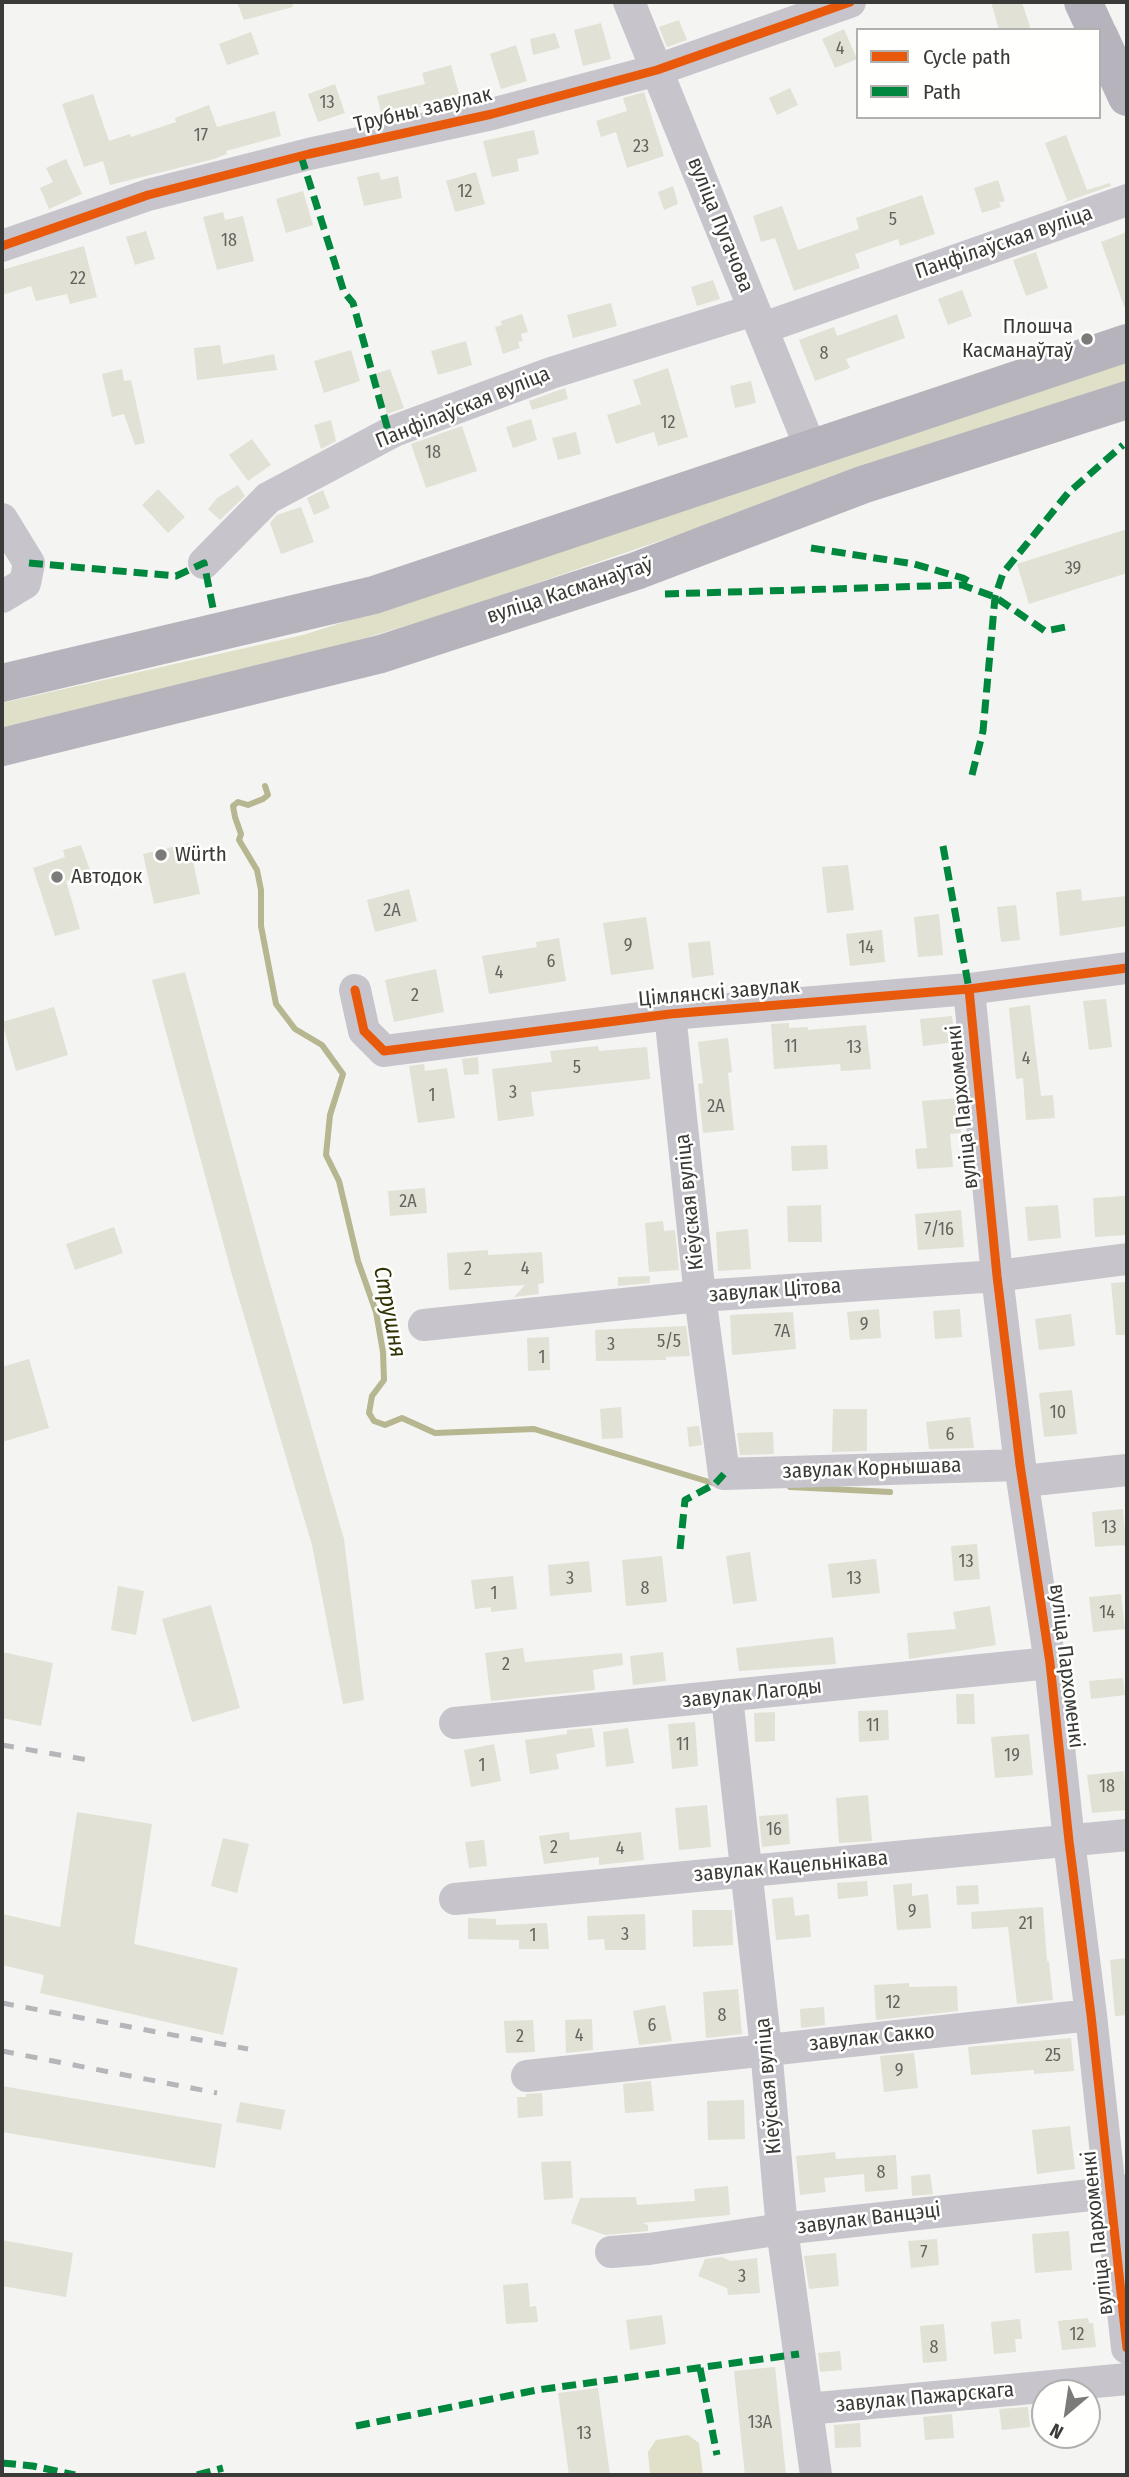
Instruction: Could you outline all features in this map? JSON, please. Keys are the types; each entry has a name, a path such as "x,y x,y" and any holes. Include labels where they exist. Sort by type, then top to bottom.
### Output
{"main road":[{"path":"1083,2 1095,28"},
{"path":"1101,40 1127,97"},
{"path":"2,683 374,595 1127,343"},
{"name":"вуліца Касманаўтаў","path":"2,747 381,654 636,570 862,485 1127,400"}],"street":[{"name":"вуліца Пугачова","path":"629,2 811,449"},
{"name":"Трубны завулак","path":"2,246 148,195 309,154 492,114 657,70 850,2"},
{"name":"Панфілаўская вуліца","path":"204,564 268,498 394,431 551,373 758,319 1127,200"},
{"path":"2,519 29,563 25,583 2,597"},
{"name":"Цімлянскі завулак","path":"355,990 364,1031 384,1051 670,1014 969,989 1127,968"},
{"name":"вуліца Пархоменкі","path":"969,989 997,1276 1050,1663 1091,2015 1119,2191 1127,2348"},
{"name":"Кіеўская вуліца","path":"670,1014 699,1296 724,1474"},
{"name":"завулак Цітова","path":"424,1325 699,1296 997,1276 1127,1259"},
{"name":"завулак Корнышава","path":"724,1474 1127,1470"},
{"name":"завулак Лагоды","path":"455,1723 1050,1663"},
{"name":"Кіеўская вуліца","path":"727,1697 766,2049 782,2229 816,2475"},
{"name":"завулак Кацельнікава","path":"455,1899 1127,1835"},
{"name":"завулак Сакко","path":"527,2076 1091,2015"},
{"name":"завулак Ванцэці","path":"611,2252 782,2229 1119,2191"},
{"name":"завулак Пажарскага","path":"807,2409 1127,2379"}],"green space":[{"path":"1127,357 1127,381 458,610 310,655 2,728 2,703 303,635 451,588"},
{"path":"688,2435 699,2443 703,2475 650,2475 648,2452 656,2440"}],"building":[{"path":"237,2 292,2 293,7 244,20"},
{"path":"991,2 1022,2 1030,28 998,28"},
{"path":"679,20 687,40 667,47 659,27"},
{"path":"601,23 611,59 583,66 574,30"},
{"path":"844,29 856,59 835,68 822,39"},
{"path":"251,32 259,54 227,65 219,44"},
{"path":"555,33 560,48 533,55 530,39"},
{"path":"516,45 527,81 501,89 490,54"},
{"path":"451,65 460,97 382,117 377,96 425,84 422,73"},
{"path":"335,84 345,113 318,122 308,94"},
{"path":"790,88 798,105 777,115 769,98"},
{"path":"644,92 664,156 627,168 616,132 601,137 596,121 627,111 623,98"},
{"path":"93,94 109,141 130,134 131,137 176,122 175,118 209,105 217,127 275,111 281,136 226,151 227,154 214,159 110,185 103,161 84,167 62,104"},
{"path":"534,130 539,154 517,159 519,171 492,177 483,141"},
{"path":"1066,135 1087,190 1110,183 1111,186 1062,203 1067,200 1045,143"},
{"path":"66,159 82,194 49,209 40,188 53,182 46,168"},
{"path":"379,172 381,180 398,176 402,198 364,206 357,177"},
{"path":"476,172 485,204 455,212 446,181"},
{"path":"998,180 1005,201 999,203 1001,207 982,213 974,188"},
{"path":"673,186 678,204 664,210 658,192"},
{"path":"303,191 313,225 286,233 276,199"},
{"path":"922,195 935,234 900,246 898,239 855,254 860,268 794,291 775,238 761,242 753,216 782,206 798,250 859,229 856,218"},
{"path":"223,212 225,220 243,216 254,261 217,270 203,217"},
{"path":"146,231 155,259 135,265 126,237"},
{"path":"1127,232 1127,309 1125,309 1101,242"},
{"path":"84,246 97,297 70,304 67,294 36,301 31,286 2,295 2,270"},
{"path":"1036,252 1048,288 1026,296 1013,260"},
{"path":"713,280 720,299 697,306 691,287"},
{"path":"962,290 972,316 948,325 938,299"},
{"path":"611,303 617,326 573,338 567,315"},
{"path":"522,314 528,332 521,334 523,341 518,342 520,348 503,354 495,327 502,325 501,321"},
{"path":"897,314 905,338 846,359 850,368 815,381 799,340 834,327 837,336"},
{"path":"466,341 472,365 438,375 431,351"},
{"path":"220,345 223,364 274,354 277,370 197,380 194,348"},
{"path":"351,350 360,381 324,393 314,361"},
{"path":"668,368 688,437 658,446 654,432 616,444 607,415 641,404 633,380"},
{"path":"122,369 124,381 131,380 145,443 135,445 124,414 112,417 102,374"},
{"path":"390,369 404,408 387,414 375,374"},
{"path":"751,381 756,403 735,408 730,386"},
{"path":"565,388 568,399 532,410 529,401"},
{"path":"531,419 537,440 513,448 506,427"},
{"path":"331,420 336,441 321,449 314,425"},
{"path":"462,426 477,471 426,488 411,444"},
{"path":"576,432 581,454 558,460 552,438"},
{"path":"252,439 271,465 248,481 229,455"},
{"path":"238,485 245,496 220,520 208,509 217,498"},
{"path":"158,489 185,517 168,533 142,505"},
{"path":"323,490 330,508 314,515 307,498"},
{"path":"301,507 314,542 281,554 270,523 277,515"},
{"path":"1127,529 1127,573 1029,604 1017,564"},
{"path":"189,843 200,894 154,904 143,854"},
{"path":"81,845 91,873 66,881 80,929 55,936 33,868 65,857 63,850"},
{"path":"848,865 854,910 827,913 822,867"},
{"path":"409,889 417,921 375,932 367,900"},
{"path":"1081,889 1082,901 1127,896 1127,926 1060,936 1056,892"},
{"path":"1016,905 1020,940 1001,942 997,907"},
{"path":"939,914 943,955 918,957 914,917"},
{"path":"646,917 654,969 611,975 603,923"},
{"path":"882,930 885,962 850,966 846,934"},
{"path":"559,938 566,981 489,994 482,956 537,947 536,942"},
{"path":"710,941 714,975 692,978 688,943"},
{"path":"436,969 444,1012 394,1022 385,980"},
{"path":"185,972 265,1266 344,1539 364,1700 343,1704 312,1545 232,1275 152,980"},
{"path":"1106,999 1112,1047 1089,1050 1083,1001"},
{"path":"1030,1005 1041,1096 1053,1095 1055,1118 1026,1120 1023,1078 1016,1079 1009,1008"},
{"path":"54,1007 68,1055 16,1071 2,1022"},
{"path":"952,1016 955,1042 923,1046 920,1019"},
{"path":"789,1023 789,1028 808,1027 808,1030 866,1025 871,1069 841,1071 840,1064 774,1069 771,1024"},
{"path":"728,1038 732,1072 728,1073 734,1130 703,1133 698,1084 703,1083 698,1042"},
{"path":"598,1046 599,1051 647,1047 650,1079 531,1092 534,1116 498,1121 492,1069 552,1062 550,1051"},
{"path":"478,1057 479,1074 464,1075 462,1059"},
{"path":"424,1064 425,1071 447,1068 455,1118 418,1123 409,1066"},
{"path":"958,1098 961,1133 950,1134 953,1167 917,1169 915,1149 927,1148 922,1101"},
{"path":"827,1145 828,1169 792,1171 791,1146"},
{"path":"425,1188 427,1213 390,1216 388,1191"},
{"path":"1125,1196 1127,1235 1095,1237 1093,1198"},
{"path":"821,1205 822,1242 788,1242 787,1206"},
{"path":"1058,1205 1061,1238 1028,1241 1025,1207"},
{"path":"961,1210 964,1247 918,1250 915,1214"},
{"path":"663,1221 664,1231 675,1230 679,1270 649,1272 645,1223"},
{"path":"114,1227 123,1253 75,1270 66,1244"},
{"path":"748,1229 751,1269 718,1271 716,1232"},
{"path":"488,1250 488,1255 542,1252 544,1283 538,1284 539,1294 514,1297 525,1285 449,1290 447,1253"},
{"path":"650,1276 650,1283 618,1286 618,1277"},
{"path":"1127,1282 1127,1335 1116,1335 1111,1283"},
{"path":"879,1309 881,1338 850,1340 847,1312"},
{"path":"960,1309 962,1337 935,1339 933,1311"},
{"path":"793,1312 796,1349 732,1355 730,1315"},
{"path":"1071,1314 1075,1346 1039,1350 1035,1319"},
{"path":"686,1326 690,1356 666,1357 666,1360 596,1361 595,1330"},
{"path":"549,1337 550,1370 528,1371 527,1338"},
{"path":"29,1359 49,1428 2,1442 2,1367"},
{"path":"1072,1390 1077,1434 1044,1437 1039,1393"},
{"path":"621,1407 623,1438 602,1439 600,1409"},
{"path":"833,1409 867,1409 867,1451 832,1452"},
{"path":"970,1417 974,1448 929,1449 926,1422"},
{"path":"699,1426 702,1445 689,1447 687,1427"},
{"path":"773,1432 774,1454 740,1455 737,1433"},
{"path":"1123,1509 1126,1545 1095,1547 1092,1512"},
{"path":"977,1544 980,1579 954,1581 951,1546"},
{"path":"750,1552 757,1601 733,1604 726,1556"},
{"path":"662,1556 667,1602 626,1606 622,1560"},
{"path":"876,1559 880,1593 832,1598 828,1564"},
{"path":"589,1561 592,1592 550,1596 548,1565"},
{"path":"513,1576 517,1609 491,1612 491,1607 475,1609 471,1580"},
{"path":"118,1586 144,1591 136,1635 111,1630"},
{"path":"1121,1594 1125,1629 1093,1632 1089,1597"},
{"path":"211,1605 240,1708 192,1722 162,1619"},
{"path":"990,1606 996,1645 909,1659 907,1633 956,1629 953,1612"},
{"path":"833,1637 836,1664 739,1671 736,1648"},
{"path":"523,1648 525,1662 622,1653 623,1665 593,1670 595,1690 491,1701 485,1653"},
{"path":"2,1652 53,1663 41,1726 2,1718"},
{"path":"663,1652 666,1681 633,1685 630,1656"},
{"path":"1123,1678 1125,1695 1091,1699 1089,1681"},
{"path":"956,1694 974,1694 975,1724 957,1724"},
{"path":"888,1710 889,1740 859,1742 858,1711"},
{"path":"775,1712 775,1741 755,1742 754,1713"},
{"path":"695,1722 698,1766 672,1769 668,1724"},
{"path":"592,1728 595,1747 556,1754 559,1769 530,1774 525,1740 567,1734 567,1730"},
{"path":"628,1728 634,1763 606,1767 603,1732"},
{"path":"1029,1734 1033,1775 995,1778 991,1737"},
{"path":"494,1744 501,1781 471,1787 464,1750"},
{"path":"1124,1771 1127,1810 1092,1813 1087,1775"},
{"path":"868,1795 872,1841 839,1843 836,1798"},
{"path":"707,1805 711,1847 679,1850 675,1808"},
{"path":"77,1812 152,1824 134,1944 238,1968 223,2035 40,1993 44,1975 2,1965 2,1914 60,1927"},
{"path":"788,1814 790,1844 762,1847 759,1816"},
{"path":"569,1832 570,1840 641,1832 644,1860 599,1865 599,1857 544,1864 539,1836"},
{"path":"223,1838 249,1844 237,1893 211,1886"},
{"path":"484,1840 487,1866 469,1868 465,1842"},
{"path":"867,1881 868,1896 838,1899 837,1883"},
{"path":"912,1883 912,1896 928,1894 931,1928 897,1930 893,1885"},
{"path":"978,1885 979,1904 957,1905 956,1886"},
{"path":"793,1897 795,1916 809,1914 811,1937 776,1940 772,1899"},
{"path":"1043,1907 1053,2000 1017,2004 1008,1927 972,1929 971,1912"},
{"path":"692,1910 732,1910 733,1945 693,1947"},
{"path":"645,1914 646,1950 605,1950 604,1939 588,1940 587,1916"},
{"path":"468,1918 496,1919 496,1925 547,1923 549,1949 519,1949 519,1940 468,1939"},
{"path":"1127,1958 1127,2015 1115,2016 1110,1960"},
{"path":"909,1983 909,1987 957,1986 958,2011 876,2020 874,1985"},
{"path":"738,1989 742,2034 706,2038 703,1992"},
{"path":"665,2005 672,2041 639,2045 633,2011"},
{"path":"824,2007 825,2025 801,2028 800,2009"},
{"path":"592,2019 593,2050 566,2053 565,2020"},
{"path":"533,2020 535,2052 506,2053 504,2021"},
{"path":"1071,2038 1074,2071 1034,2074 1034,2070 971,2075 968,2047"},
{"path":"914,2053 918,2088 884,2092 880,2056"},
{"path":"651,2081 654,2111 625,2113 623,2084"},
{"path":"2,2086 222,2124 215,2168 2,2132"},
{"path":"542,2093 543,2116 518,2118 517,2097"},
{"path":"744,2100 745,2139 708,2140 707,2101"},
{"path":"240,2102 285,2110 281,2130 236,2122"},
{"path":"1070,2126 1075,2169 1037,2174 1032,2130"},
{"path":"835,2152 836,2159 896,2155 898,2189 865,2192 864,2174 824,2178 826,2192 800,2195 796,2156"},
{"path":"571,2161 573,2198 544,2200 541,2162"},
{"path":"930,2174 933,2194 912,2196 911,2176"},
{"path":"728,2186 730,2215 642,2223 648,2225 648,2231 605,2235 571,2223 580,2198 636,2197 637,2205 695,2201 694,2189"},
{"path":"1069,2231 1072,2270 1035,2273 1032,2234"},
{"path":"937,2239 939,2265 911,2268 908,2241"},
{"path":"2,2240 73,2253 66,2297 2,2286"},
{"path":"836,2253 839,2286 809,2289 804,2256"},
{"path":"722,2257 731,2261 757,2258 760,2293 728,2295 727,2288 698,2276 705,2259"},
{"path":"528,2283 530,2307 536,2306 538,2322 506,2324 503,2285"},
{"path":"662,2315 666,2344 630,2350 626,2320"},
{"path":"1088,2318 1089,2323 1093,2323 1096,2347 1062,2350 1058,2321"},
{"path":"1020,2319 1022,2339 1015,2339 1016,2352 994,2354 991,2322"},
{"path":"944,2324 947,2361 923,2363 920,2326"},
{"path":"840,2351 842,2370 820,2372 818,2353"},
{"path":"775,2367 786,2475 745,2475 734,2371"},
{"path":"598,2388 610,2475 569,2475 558,2393"},
{"path":"1028,2407 1030,2427 1002,2430 999,2409"},
{"path":"952,2414 954,2438 925,2440 923,2417"},
{"path":"860,2423 861,2447 835,2448 834,2425"}],"waterway":[{"name":"Струшня","path":"265,786 268,795 263,799 248,805 238,802 233,806 241,834 239,840 257,870 261,890 261,926 276,1004 295,1029 322,1045 343,1074 330,1115 326,1155 339,1181 358,1261 376,1312 383,1352 384,1380 372,1396 369,1413 374,1421 385,1425 402,1418 435,1433 534,1429 716,1484"},
{"name":"Струшня","path":"790,1487 890,1492"}],"railway":[{"path":"2,1745 94,1761"},
{"path":"2,2003 248,2049"},
{"path":"2,2051 217,2093"}],"marked path":[{"path":"301,156 344,292 353,303 389,434"},
{"path":"972,775 983,731 995,597 1003,573 1068,493 1123,445"},
{"path":"811,548 914,564 963,578 974,584"},
{"path":"29,563 176,576 204,563 213,608"},
{"path":"665,594 962,585 995,597 1045,631 1071,626"},
{"path":"943,846 969,989"},
{"path":"680,1549 685,1500 715,1484 724,1474"},
{"path":"356,2426 537,2390 799,2354"},
{"path":"700,2368 717,2455"},
{"path":"2,2463 75,2475"},
{"path":"197,2475 223,2468"}],"cycle path":[{"path":"2,246 148,195 309,154 492,114 657,70 850,2"},
{"path":"355,990 364,1031 384,1051 670,1014 969,989 1127,968"},
{"path":"969,989 997,1276 1020,1465 1050,1663 1127,2348"}],"place":[{"name":"Плошча Касманаўтаў","path":"1087,339"},
{"name":"Würth","path":"161,855"},
{"name":"Автодок","path":"57,877"}]}
